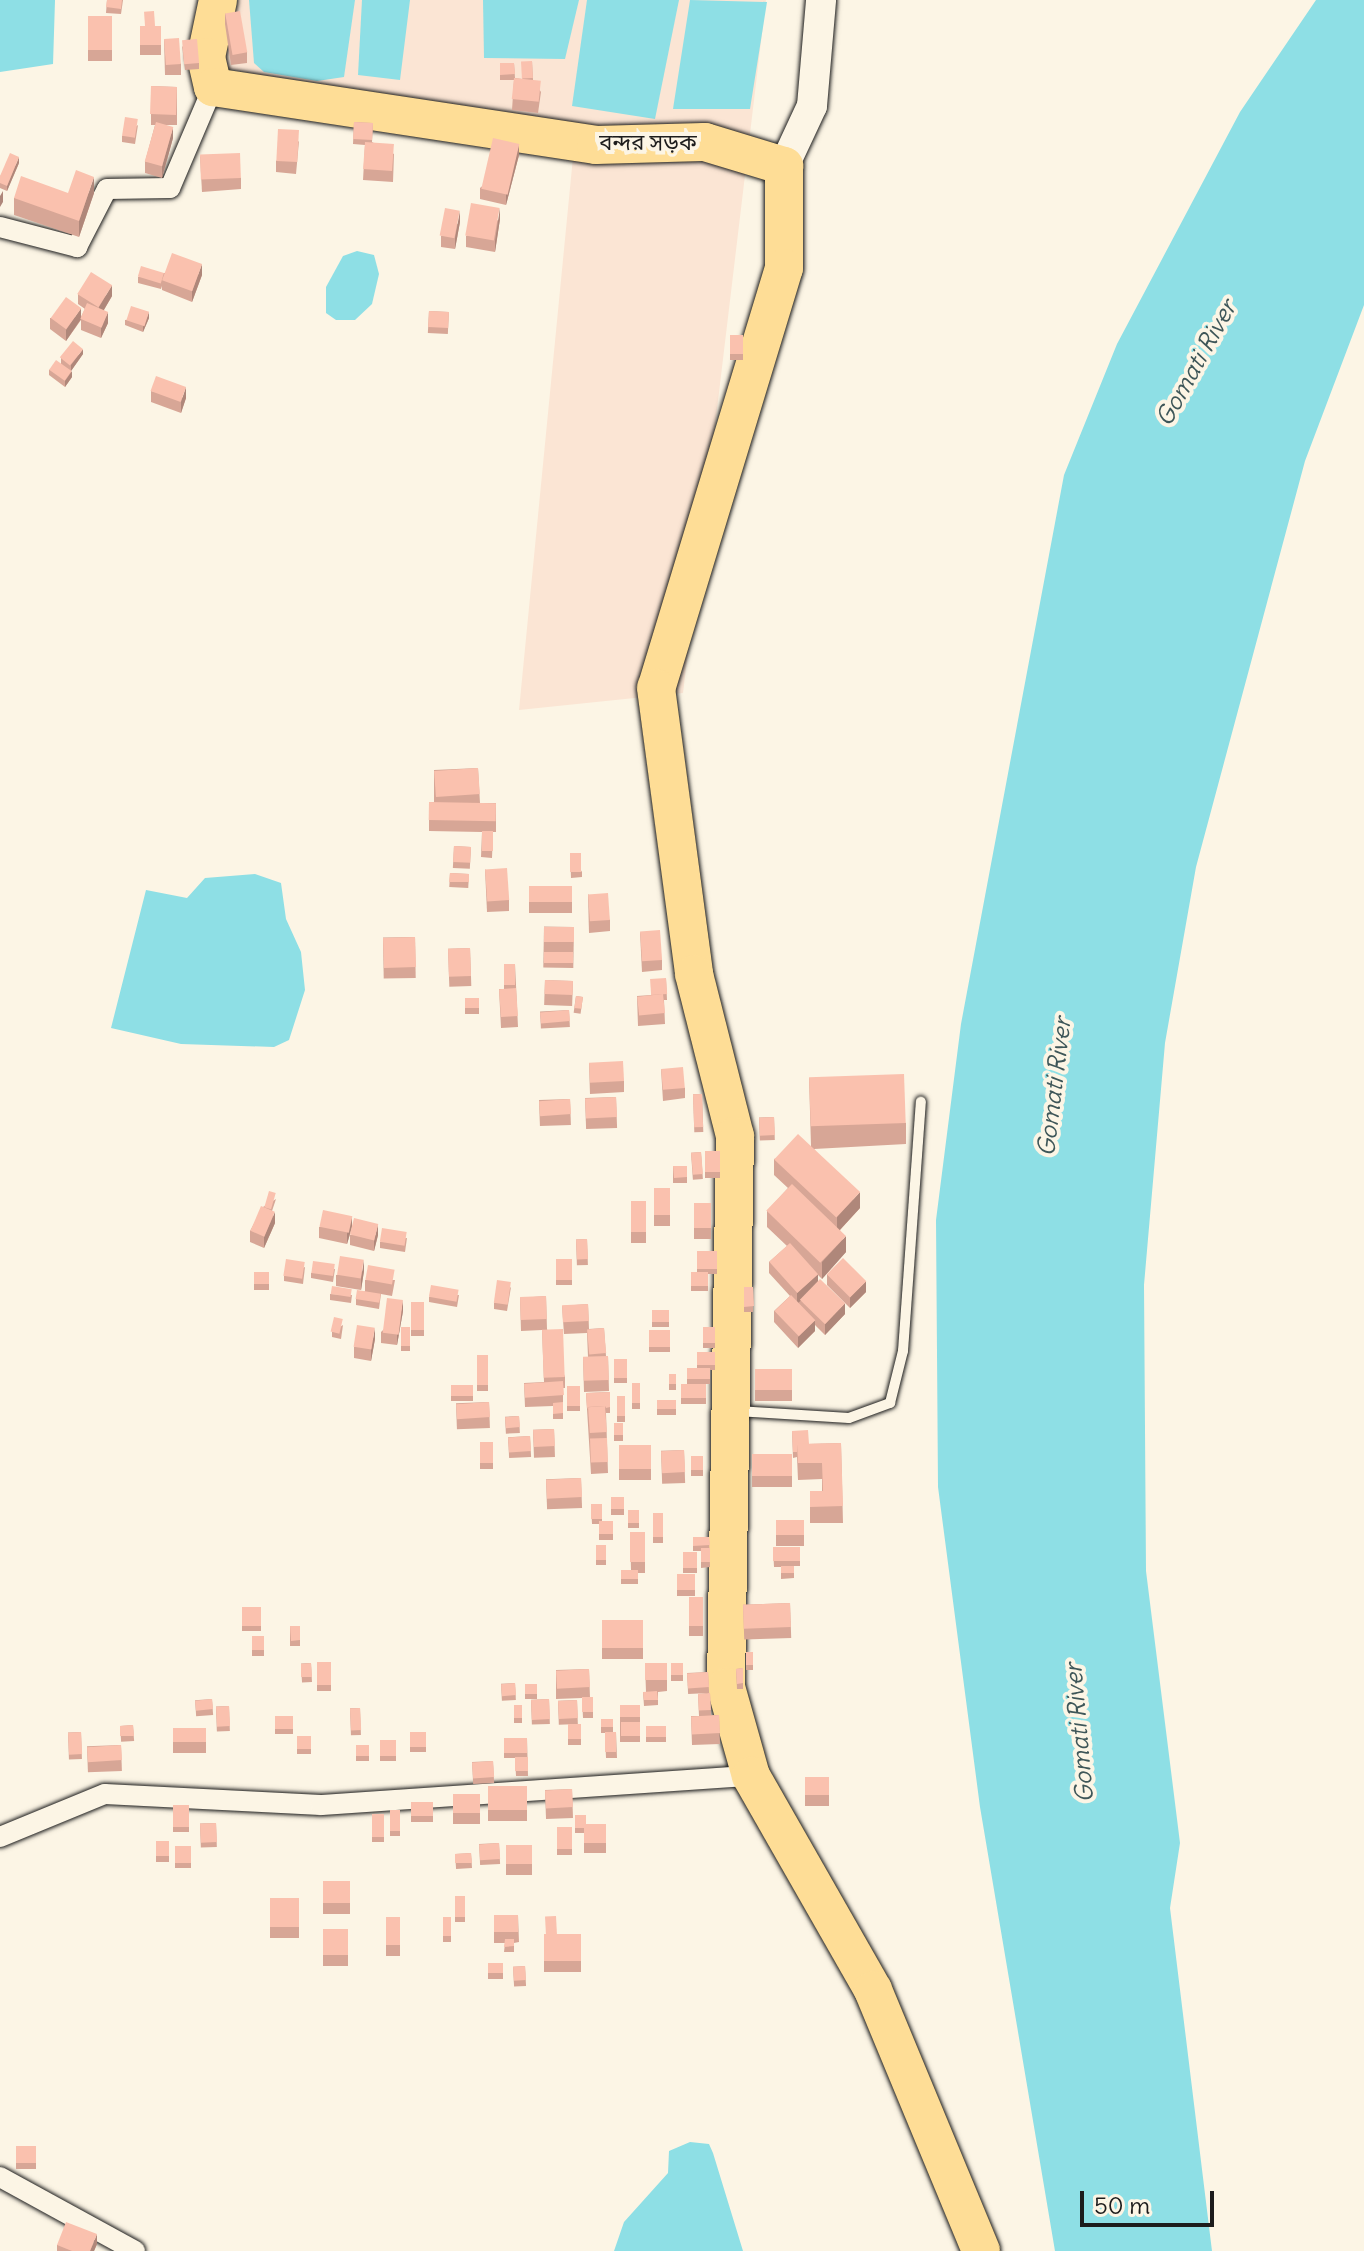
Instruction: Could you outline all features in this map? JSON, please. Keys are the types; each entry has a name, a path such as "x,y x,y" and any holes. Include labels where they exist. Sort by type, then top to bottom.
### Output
{"highway":[{"path":"213,87 206,57 218,0"},
{"name":"বন্দর সড়ক","path":"213,87 596,145 705,142 784,166"},
{"path":"784,166 784,268 656,688 694,974 735,1136 726,1687 751,1776 873,1990 981,2251"}],"street":[{"path":"784,166 812,106 821,0"},
{"path":"0,227 77,247 107,189 170,188 213,87"},
{"path":"0,1837 105,1794 321,1805 751,1776"},
{"path":"0,2177 135,2251"}],"lane":[{"path":"731,1411 849,1418 890,1403 903,1351 921,1102"}],"shaded area":[{"path":"238,0 766,0 683,693 519,710 574,147 222,67"}],"water":[{"path":"0,0 55,0 53,64 0,72"},
{"path":"249,0 355,0 344,77 317,81 264,72 254,63"},
{"path":"362,0 410,0 400,80 358,75"},
{"path":"483,0 579,0 565,59 484,58"},
{"path":"587,0 679,0 655,119 572,106"},
{"path":"690,0 767,2 750,109 673,109"},
{"name":"Gomati River","path":"1316,0 1364,0 1364,305 1305,461 1196,867 1165,1043 1144,1285 1146,1571 1180,1843 1170,1908 1212,2251 1055,2251 980,1807 938,1487 936,1220 961,1024 1064,475 1117,344 1240,112"},
{"path":"357,251 374,255 379,274 372,304 355,320 336,320 326,313 326,287 343,256"},
{"path":"255,874 281,883 286,919 301,952 305,990 289,1040 274,1047 181,1044 111,1028 146,890 187,898 205,878"},
{"path":"690,2142 709,2144 743,2251 614,2251 624,2222 668,2173 669,2151"}],"building":[{"path":"107,0 122,0 121,9 106,7"},
{"path":"154,11 155,26 145,27 144,12"},
{"path":"240,11 247,52 233,55 225,14"},
{"path":"88,16 112,16 112,50 88,50"},
{"path":"140,26 161,26 161,45 140,45"},
{"path":"179,38 181,64 166,65 164,39"},
{"path":"197,39 199,63 184,64 182,40"},
{"path":"532,61 533,78 522,79 521,62"},
{"path":"500,63 514,63 515,74 500,75"},
{"path":"514,78 541,81 539,102 512,99"},
{"path":"151,86 177,87 176,115 150,114"},
{"path":"125,117 138,119 135,138 122,136"},
{"path":"156,122 173,127 162,166 145,161"},
{"path":"354,122 373,123 372,140 353,139"},
{"path":"278,129 299,130 297,162 276,161"},
{"path":"493,138 519,144 508,195 481,189"},
{"path":"365,142 394,144 392,171 363,169"},
{"path":"10,153 19,157 7,186 0,183 0,176"},
{"path":"240,153 241,178 201,179 200,154"},
{"path":"76,170 94,177 79,221 14,198 21,176 68,193"},
{"path":"471,203 500,208 494,241 465,235"},
{"path":"445,208 460,211 454,238 440,235"},
{"path":"172,253 202,264 192,291 162,280"},
{"path":"141,266 164,273 161,284 138,277"},
{"path":"91,272 112,285 98,307 77,294"},
{"path":"66,297 81,308 66,329 51,318"},
{"path":"87,303 108,312 102,328 80,319"},
{"path":"131,306 149,312 144,326 126,320"},
{"path":"429,311 449,312 448,328 428,327"},
{"path":"730,335 743,335 743,354 730,354"},
{"path":"73,341 83,349 70,366 60,357"},
{"path":"56,360 72,371 65,381 49,370"},
{"path":"156,376 186,387 181,402 151,391"},
{"path":"478,768 480,794 436,797 434,771"},
{"path":"429,802 496,803 496,821 429,820"},
{"path":"482,831 493,831 493,851 482,851"},
{"path":"454,846 471,847 470,863 453,862"},
{"path":"570,853 581,853 581,872 570,872"},
{"path":"507,868 509,900 487,901 485,870"},
{"path":"450,873 469,874 469,882 449,882"},
{"path":"529,886 572,886 572,902 529,902"},
{"path":"608,893 610,920 590,921 588,894"},
{"path":"544,927 574,927 574,942 544,942"},
{"path":"660,930 662,960 642,961 640,931"},
{"path":"415,937 416,967 384,968 383,938"},
{"path":"470,948 471,976 449,977 448,949"},
{"path":"544,952 573,952 573,963 544,963"},
{"path":"504,964 515,964 515,985 504,985"},
{"path":"666,978 667,994 651,995 650,979"},
{"path":"545,980 573,981 572,995 545,994"},
{"path":"516,988 518,1016 501,1017 499,989"},
{"path":"663,994 665,1013 639,1016 637,997"},
{"path":"576,996 583,997 581,1009 574,1008"},
{"path":"465,998 479,998 479,1008 465,1008"},
{"path":"569,1010 570,1021 541,1023 540,1013"},
{"path":"623,1061 624,1081 590,1083 589,1063"},
{"path":"683,1067 685,1088 663,1090 661,1069"},
{"path":"904,1074 906,1123 811,1126 809,1077"},
{"path":"693,1094 702,1094 703,1127 694,1127"},
{"path":"616,1097 617,1117 586,1119 585,1099"},
{"path":"570,1099 571,1114 540,1116 539,1101"},
{"path":"774,1117 775,1135 760,1136 759,1118"},
{"path":"798,1134 860,1192 836,1218 774,1160"},
{"path":"705,1151 720,1151 720,1172 705,1172"},
{"path":"701,1152 703,1174 693,1175 691,1153"},
{"path":"673,1166 687,1166 687,1177 674,1178"},
{"path":"792,1184 846,1236 820,1263 766,1211"},
{"path":"654,1188 670,1188 670,1215 654,1215"},
{"path":"269,1191 276,1193 271,1209 264,1207"},
{"path":"631,1201 646,1201 646,1232 631,1232"},
{"path":"694,1203 711,1203 711,1228 694,1228"},
{"path":"261,1206 275,1212 264,1237 250,1231"},
{"path":"323,1210 352,1216 349,1233 319,1227"},
{"path":"354,1218 378,1224 374,1241 350,1234"},
{"path":"382,1228 407,1232 405,1246 380,1242"},
{"path":"587,1239 588,1259 577,1260 576,1240"},
{"path":"790,1243 818,1274 797,1293 769,1262"},
{"path":"697,1251 717,1251 717,1269 697,1269"},
{"path":"340,1256 364,1260 361,1279 337,1275"},
{"path":"843,1258 866,1281 850,1298 827,1274"},
{"path":"286,1259 305,1262 302,1279 283,1276"},
{"path":"556,1259 572,1259 572,1280 556,1280"},
{"path":"313,1261 335,1264 333,1276 311,1273"},
{"path":"368,1265 395,1270 392,1284 365,1280"},
{"path":"254,1272 269,1272 269,1284 254,1284"},
{"path":"691,1272 708,1272 708,1286 691,1286"},
{"path":"820,1279 845,1303 825,1324 800,1300"},
{"path":"497,1280 511,1282 508,1305 494,1303"},
{"path":"431,1285 459,1290 456,1302 429,1297"},
{"path":"332,1286 352,1289 351,1297 331,1294"},
{"path":"744,1287 753,1287 754,1306 744,1307"},
{"path":"357,1290 381,1294 379,1303 356,1299"},
{"path":"791,1295 815,1320 799,1336 774,1311"},
{"path":"546,1296 547,1319 521,1320 520,1297"},
{"path":"387,1298 403,1300 399,1335 383,1333"},
{"path":"411,1302 424,1302 424,1330 411,1330"},
{"path":"588,1304 589,1321 563,1322 562,1305"},
{"path":"652,1310 669,1310 669,1322 652,1322"},
{"path":"334,1317 343,1319 339,1334 331,1332"},
{"path":"357,1325 375,1328 371,1350 354,1347"},
{"path":"401,1327 410,1327 410,1346 401,1346"},
{"path":"703,1327 715,1327 715,1343 703,1343"},
{"path":"604,1328 606,1353 589,1354 587,1329"},
{"path":"563,1329 565,1377 544,1378 542,1330"},
{"path":"649,1330 670,1330 670,1347 649,1347"},
{"path":"697,1352 715,1352 715,1365 697,1365"},
{"path":"477,1355 488,1355 488,1385 477,1385"},
{"path":"608,1356 609,1380 584,1381 583,1357"},
{"path":"614,1359 627,1359 627,1378 614,1378"},
{"path":"687,1368 710,1368 710,1379 687,1379"},
{"path":"755,1369 792,1369 792,1390 755,1390"},
{"path":"669,1374 676,1374 676,1384 669,1384"},
{"path":"563,1381 564,1395 525,1398 524,1384"},
{"path":"632,1383 640,1383 640,1403 632,1403"},
{"path":"681,1384 706,1384 706,1398 681,1398"},
{"path":"451,1385 473,1385 473,1396 451,1396"},
{"path":"567,1386 580,1386 580,1406 567,1406"},
{"path":"610,1392 610,1407 587,1409 586,1393"},
{"path":"617,1396 625,1396 625,1416 617,1416"},
{"path":"657,1400 676,1400 676,1409 657,1409"},
{"path":"489,1402 490,1417 457,1419 456,1404"},
{"path":"563,1402 563,1413 553,1414 553,1403"},
{"path":"605,1406 607,1432 590,1433 588,1407"},
{"path":"519,1416 520,1427 506,1428 505,1417"},
{"path":"614,1423 623,1423 623,1435 614,1435"},
{"path":"554,1429 555,1446 534,1447 533,1430"},
{"path":"808,1430 809,1444 797,1444 797,1452 793,1452 792,1431"},
{"path":"530,1436 531,1451 509,1452 508,1438"},
{"path":"607,1438 608,1462 591,1463 590,1439"},
{"path":"480,1442 493,1442 493,1463 480,1463"},
{"path":"841,1443 843,1506 810,1507 810,1491 823,1491 822,1463 798,1463 797,1444"},
{"path":"619,1445 651,1445 651,1469 619,1469"},
{"path":"684,1450 685,1472 662,1473 661,1451"},
{"path":"752,1454 792,1454 792,1476 752,1476"},
{"path":"691,1456 703,1456 703,1470 691,1470"},
{"path":"581,1478 582,1497 547,1499 546,1480"},
{"path":"611,1497 624,1497 624,1509 611,1509"},
{"path":"591,1504 602,1504 602,1519 591,1519"},
{"path":"628,1510 639,1510 639,1523 628,1523"},
{"path":"653,1513 663,1513 663,1537 653,1537"},
{"path":"776,1520 804,1520 804,1535 776,1535"},
{"path":"599,1521 613,1521 613,1534 599,1534"},
{"path":"630,1532 645,1532 645,1562 630,1562"},
{"path":"693,1537 709,1537 710,1545 693,1546"},
{"path":"596,1545 606,1545 606,1560 596,1560"},
{"path":"773,1547 800,1547 800,1561 773,1561"},
{"path":"701,1548 710,1548 710,1562 701,1562"},
{"path":"683,1552 697,1552 697,1568 683,1568"},
{"path":"781,1566 794,1566 794,1573 781,1573"},
{"path":"621,1570 638,1570 638,1579 621,1579"},
{"path":"677,1574 695,1574 695,1590 677,1590"},
{"path":"689,1597 703,1597 703,1626 689,1626"},
{"path":"790,1603 791,1627 744,1629 743,1605"},
{"path":"242,1607 261,1607 261,1626 242,1626"},
{"path":"602,1620 643,1620 643,1648 602,1648"},
{"path":"290,1626 300,1626 300,1640 291,1641"},
{"path":"252,1636 264,1636 264,1650 252,1650"},
{"path":"746,1652 753,1652 753,1665 746,1665"},
{"path":"317,1662 331,1662 331,1685 317,1685"},
{"path":"311,1663 312,1677 301,1677 301,1664"},
{"path":"645,1663 667,1663 667,1680 645,1680"},
{"path":"671,1663 683,1663 683,1675 671,1675"},
{"path":"743,1668 743,1683 737,1684 736,1669"},
{"path":"589,1669 590,1687 557,1689 556,1671"},
{"path":"708,1672 709,1687 688,1688 687,1673"},
{"path":"515,1683 516,1695 502,1696 501,1684"},
{"path":"525,1684 537,1684 537,1694 525,1694"},
{"path":"657,1691 658,1700 644,1700 643,1692"},
{"path":"710,1693 711,1710 699,1711 698,1694"},
{"path":"582,1697 593,1697 593,1712 582,1712"},
{"path":"212,1699 213,1709 196,1711 195,1701"},
{"path":"549,1699 550,1719 532,1720 531,1700"},
{"path":"577,1700 578,1718 559,1719 558,1701"},
{"path":"514,1705 522,1705 522,1718 514,1718"},
{"path":"620,1705 640,1705 640,1717 620,1717"},
{"path":"229,1706 230,1726 217,1727 216,1707"},
{"path":"360,1708 361,1730 351,1730 350,1709"},
{"path":"719,1715 720,1733 692,1734 691,1716"},
{"path":"275,1716 293,1716 293,1729 275,1729"},
{"path":"601,1719 613,1719 613,1727 601,1727"},
{"path":"621,1722 640,1722 640,1736 621,1736"},
{"path":"568,1724 581,1724 581,1739 568,1739"},
{"path":"133,1725 134,1736 120,1736 120,1726"},
{"path":"646,1726 666,1726 666,1737 646,1737"},
{"path":"173,1728 206,1728 206,1742 173,1742"},
{"path":"81,1732 82,1754 69,1755 68,1733"},
{"path":"410,1732 426,1732 426,1747 410,1747"},
{"path":"605,1732 616,1732 616,1752 605,1752"},
{"path":"297,1736 311,1736 311,1749 297,1749"},
{"path":"504,1738 527,1738 527,1753 504,1753"},
{"path":"380,1740 396,1740 396,1756 380,1756"},
{"path":"121,1745 122,1760 88,1762 87,1747"},
{"path":"356,1745 369,1745 369,1756 356,1756"},
{"path":"515,1757 528,1757 528,1771 515,1771"},
{"path":"493,1761 494,1777 473,1778 472,1762"},
{"path":"805,1777 829,1777 829,1795 805,1795"},
{"path":"488,1786 527,1786 527,1810 488,1810"},
{"path":"572,1789 573,1807 546,1808 545,1790"},
{"path":"453,1794 480,1794 480,1813 453,1813"},
{"path":"411,1802 433,1802 433,1816 411,1816"},
{"path":"173,1805 189,1805 189,1827 173,1827"},
{"path":"390,1810 400,1810 400,1831 390,1831"},
{"path":"372,1814 384,1814 384,1837 372,1837"},
{"path":"575,1815 586,1815 584,1828 575,1828"},
{"path":"216,1823 217,1842 201,1843 200,1824"},
{"path":"584,1824 606,1824 606,1843 584,1843"},
{"path":"557,1827 572,1827 572,1849 557,1849"},
{"path":"156,1841 169,1841 169,1856 156,1856"},
{"path":"499,1843 500,1859 480,1860 479,1844"},
{"path":"506,1845 532,1845 532,1864 506,1864"},
{"path":"175,1846 191,1846 191,1863 175,1863"},
{"path":"471,1853 472,1863 455,1863 455,1854"},
{"path":"323,1881 350,1881 350,1903 323,1903"},
{"path":"455,1896 465,1896 465,1917 455,1917"},
{"path":"270,1898 299,1898 299,1927 270,1927"},
{"path":"494,1915 518,1915 518,1932 494,1932"},
{"path":"556,1916 557,1934 546,1935 545,1917"},
{"path":"386,1917 400,1917 400,1945 386,1945"},
{"path":"443,1917 451,1917 451,1936 443,1936"},
{"path":"323,1929 348,1929 348,1955 323,1955"},
{"path":"544,1934 581,1934 581,1961 544,1961"},
{"path":"505,1939 514,1939 514,1946 504,1947"},
{"path":"488,1963 503,1963 503,1973 488,1973"},
{"path":"525,1966 526,1980 514,1981 513,1967"},
{"path":"16,2146 36,2146 36,2163 16,2163"},
{"path":"66,2222 97,2234 90,2251 72,2251 57,2245"}]}
